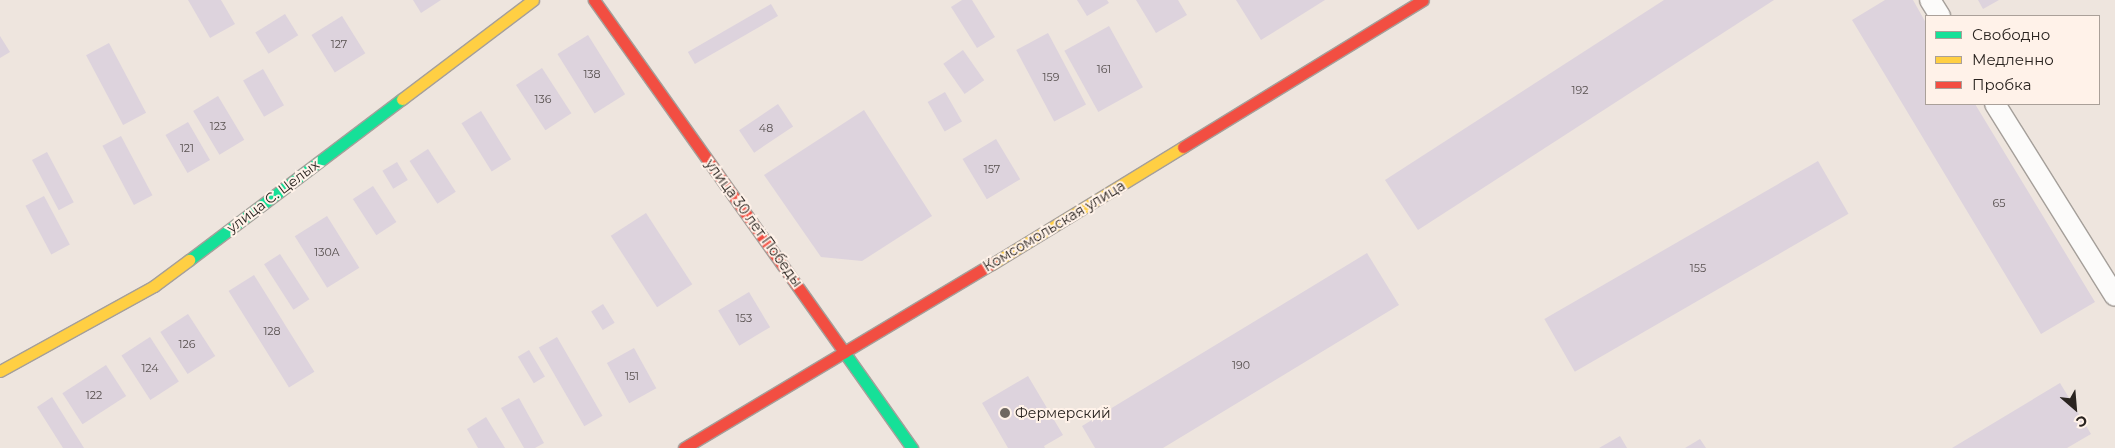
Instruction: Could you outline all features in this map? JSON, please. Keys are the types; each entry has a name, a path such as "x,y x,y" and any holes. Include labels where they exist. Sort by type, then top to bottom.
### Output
{"street":[{"name":"улица С. Целых","path":"0,371 154,286 532,0"},
{"name":"улица 30 лет Победы","path":"594,0 847,353 912,448"},
{"name":"Комсомольская улица","path":"684,448 847,353 1423,0"}],"lane":[{"path":"1930,0 1939,15"},
{"path":"1996,105 2115,296"}],"building":[{"path":"188,0 221,0 235,24 210,38"},
{"path":"413,0 441,0 421,13"},
{"path":"962,0 972,0 995,37 977,48 951,7"},
{"path":"1077,0 1107,0 1109,3 1087,16"},
{"path":"1136,0 1178,0 1187,15 1156,33"},
{"path":"1236,0 1325,0 1261,40"},
{"path":"1664,0 1774,0 1418,230 1385,180"},
{"path":"1885,0 1913,0 1925,21 1925,105 1976,105 2095,302 2041,334 1852,20"},
{"path":"1978,0 1999,0 1983,9"},
{"path":"771,4 778,16 695,64 688,52"},
{"path":"285,14 298,35 269,54 255,33"},
{"path":"342,16 365,53 335,72 311,35"},
{"path":"1109,26 1143,87 1098,112 1064,51"},
{"path":"1048,33 1086,105 1054,121 1016,50"},
{"path":"588,35 625,94 595,113 557,54"},
{"path":"0,36 10,52 0,58"},
{"path":"109,43 146,113 123,125 86,55"},
{"path":"963,50 984,80 965,94 943,64"},
{"path":"542,68 571,113 545,130 516,85"},
{"path":"263,69 284,105 264,117 243,81"},
{"path":"945,92 962,121 945,131 928,102"},
{"path":"218,96 244,140 219,155 193,111"},
{"path":"778,104 793,126 754,153 739,130"},
{"path":"864,110 932,216 862,261 821,257 764,175"},
{"path":"481,111 511,159 492,172 461,123"},
{"path":"188,122 210,160 187,173 165,135"},
{"path":"121,136 152,195 134,205 102,146"},
{"path":"996,139 1020,179 987,199 963,159"},
{"path":"428,149 456,192 437,204 410,161"},
{"path":"47,152 74,202 59,210 32,160"},
{"path":"1818,161 1848,214 1575,372 1544,319"},
{"path":"397,162 408,180 393,189 382,171"},
{"path":"373,186 396,222 376,235 353,199"},
{"path":"44,196 70,245 51,254 25,206"},
{"path":"646,213 692,284 657,307 611,236"},
{"path":"327,216 359,268 327,288 295,236"},
{"path":"1367,253 1399,305 1163,448 1095,448 1082,426"},
{"path":"280,254 309,299 293,310 264,264"},
{"path":"254,275 314,372 289,388 229,291"},
{"path":"749,292 770,327 739,346 718,311"},
{"path":"603,304 615,323 603,330 591,311"},
{"path":"188,314 215,356 188,374 160,332"},
{"path":"150,337 179,381 150,400 121,356"},
{"path":"557,337 602,416 584,426 539,348"},
{"path":"634,348 656,388 629,403 607,363"},
{"path":"529,350 545,377 534,383 518,357"},
{"path":"106,365 126,396 83,424 62,393"},
{"path":"1028,376 1063,435 1044,446 1045,448 1008,448 982,403"},
{"path":"2060,383 2091,434 2067,448 1952,448"},
{"path":"52,397 84,448 63,448 37,407"},
{"path":"519,398 544,443 535,448 524,448 501,408"},
{"path":"486,417 505,448 478,448 467,429"},
{"path":"1620,436 1627,448 1599,448"},
{"path":"1700,439 1706,448 1685,448"}],"traffic: fast":[{"path":"189,260 402,99"},
{"path":"844,352 912,448"}],"traffic: slow":[{"path":"402,99 533,0"},
{"path":"992,264 1183,147"},
{"path":"0,371 154,286 189,260"}],"traffic: jam":[{"path":"594,0 844,352"},
{"path":"1183,147 1423,0"},
{"path":"684,448 992,264"}],"place":[{"name":"Фермерский","path":"1005,413"}]}
